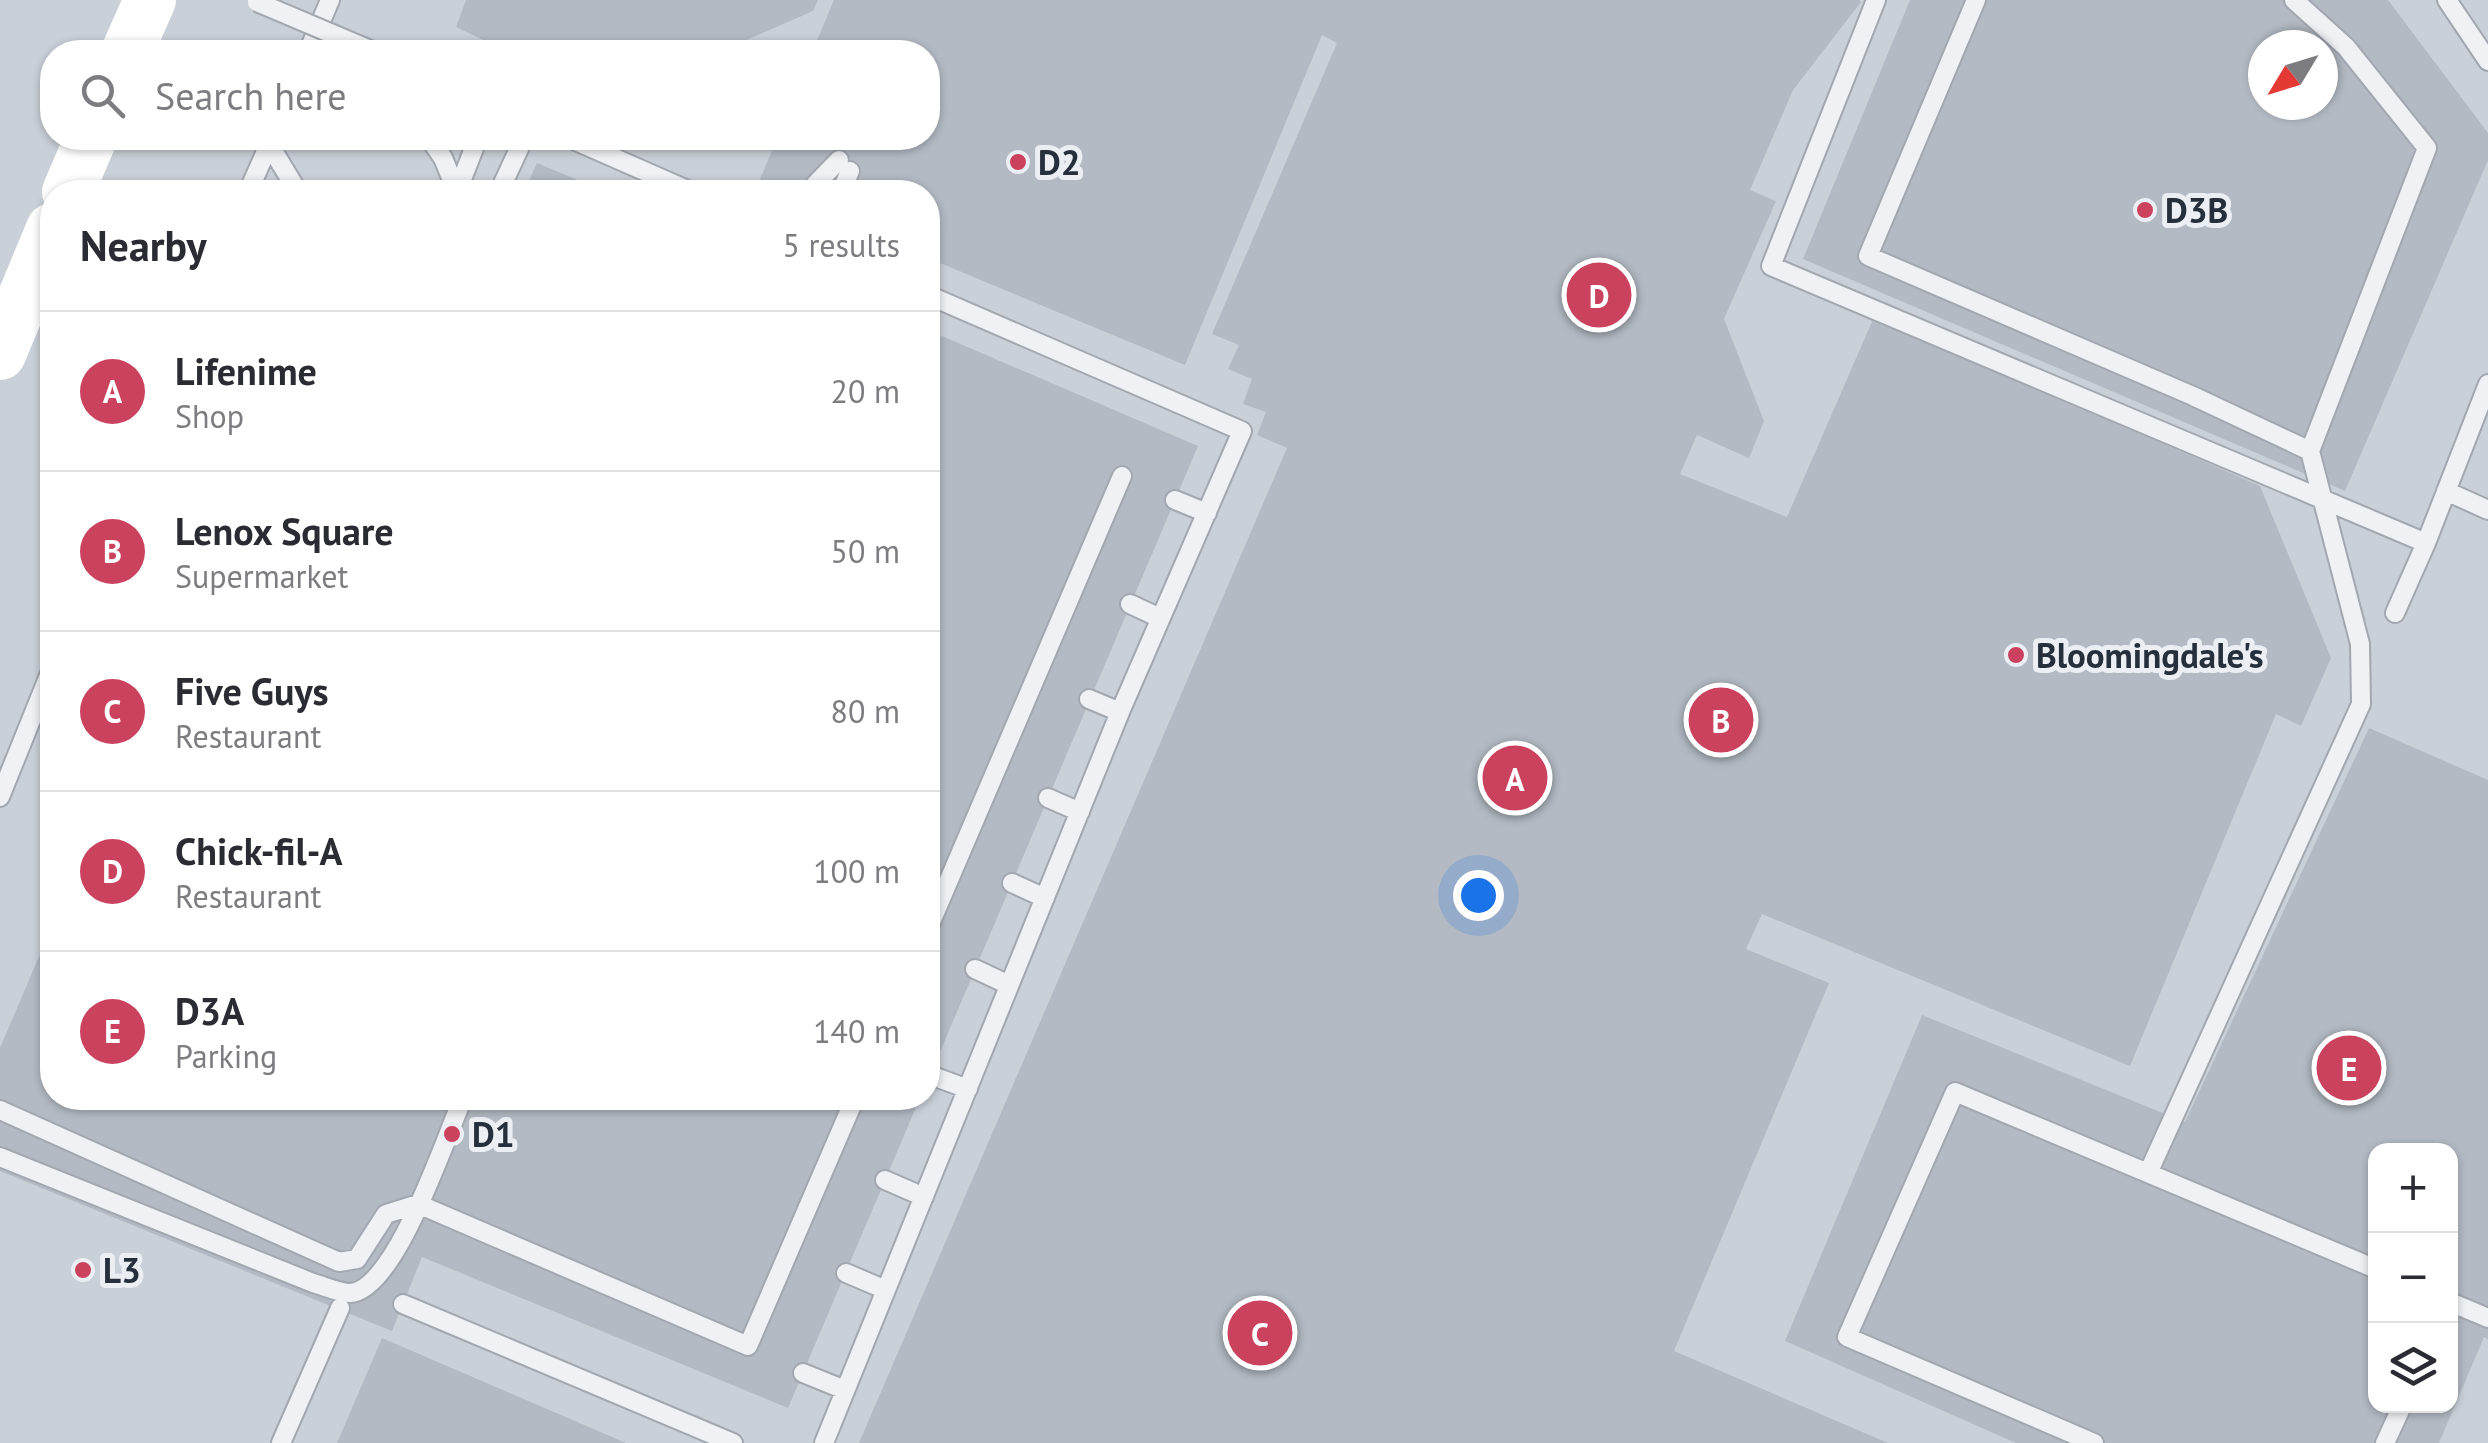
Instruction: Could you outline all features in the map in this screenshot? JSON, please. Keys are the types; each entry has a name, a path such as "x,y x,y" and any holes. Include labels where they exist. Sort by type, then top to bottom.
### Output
{"street":[{"path":"132,40 150,0"},
{"path":"73,180 86,150"},
{"path":"0,354 40,258"}],"lane":[{"path":"313,40 330,0"},
{"path":"1876,0 1771,266 2426,543"},
{"path":"1976,0 1868,256 2310,450"},
{"path":"2149,1172 2361,704 2360,644 2310,450 2428,148 2346,47 2294,0"},
{"path":"2447,0 2488,61"},
{"path":"255,1 347,40"},
{"path":"253,180 267,150"},
{"path":"276,150 292,180"},
{"path":"437,150 452,180"},
{"path":"462,180 473,150"},
{"path":"505,180 518,150"},
{"path":"596,150 665,180"},
{"path":"824,180 845,165 843,180"},
{"path":"824,1443 1120,712 1242,431 940,301"},
{"path":"2395,613 2486,393"},
{"path":"940,901 1122,476"},
{"path":"2446,492 2488,510"},
{"path":"1175,500 1207,513"},
{"path":"1130,604 1160,618"},
{"path":"0,797 40,698"},
{"path":"1089,700 1120,712"},
{"path":"1048,798 1080,812"},
{"path":"1012,883 1045,898"},
{"path":"975,969 1009,985"},
{"path":"940,1079 968,1089"},
{"path":"2094,1443 1847,1337 1955,1092 2368,1266"},
{"path":"0,1110 339,1262 357,1259 386,1214 418,1204 748,1346 850,1110"},
{"path":"0,1157 312,1283 352,1293 371,1284 386,1269 457,1110"},
{"path":"885,1180 924,1197"},
{"path":"846,1273 886,1290"},
{"path":"403,1304 733,1443"},
{"path":"2458,1305 2488,1318"},
{"path":"282,1443 340,1308"},
{"path":"804,1373 845,1390"},
{"path":"2385,1443 2399,1413"}],"shaded area":[{"path":"0,0 2488,0 2488,1443 0,1443"}],"building":[{"path":"466,0 818,0 813,11 747,40 484,40 456,27"},
{"path":"834,0 1859,0 1793,90 1750,190 1776,201 1724,319 1764,421 1749,458 1697,435 1680,474 1787,517 1874,317 2260,486 2331,658 2301,726 2276,714 2130,1066 1762,914 1746,949 1829,983 1674,1351 1888,1443 859,1443 1287,448 1257,435 1266,412 1243,404 1252,379 1228,369 1239,345 1212,334 1337,43 1322,35 1185,365 940,263 940,180 760,180 772,150 940,150 940,40 817,40"},
{"name":"D3B","path":"1910,0 2388,0 2488,133 2488,160 2345,491 1803,259"},
{"path":"537,163 577,180 529,180"},
{"path":"940,335 1198,446 940,1052"},
{"path":"2369,728 2488,780 2488,1339 2484,1337 2458,1398 2458,1143 2368,1143 2368,1413 2452,1413 2439,1443 2016,1443 1785,1341 1922,1015 2185,1122"},
{"name":"D1","path":"40,954 40,1110 915,1110 788,1408 422,1257 392,1331 0,1171 0,1048"},
{"path":"382,1338 626,1443 337,1443"}],"place":[{"name":"D2","path":"1018,162"},
{"name":"D3B","path":"2145,210"},
{"name":"Chick-fil-A","path":"1599,295"},
{"name":"Bloomingdale's","path":"2016,655"},
{"name":"Lenox Square","path":"1721,720"},
{"name":"Lifenime","path":"1515,778"},
{"name":"D3A","path":"2349,1068"},
{"name":"D1","path":"452,1134"},
{"name":"L3","path":"83,1270"},
{"name":"Five Guys","path":"1260,1333"}]}
